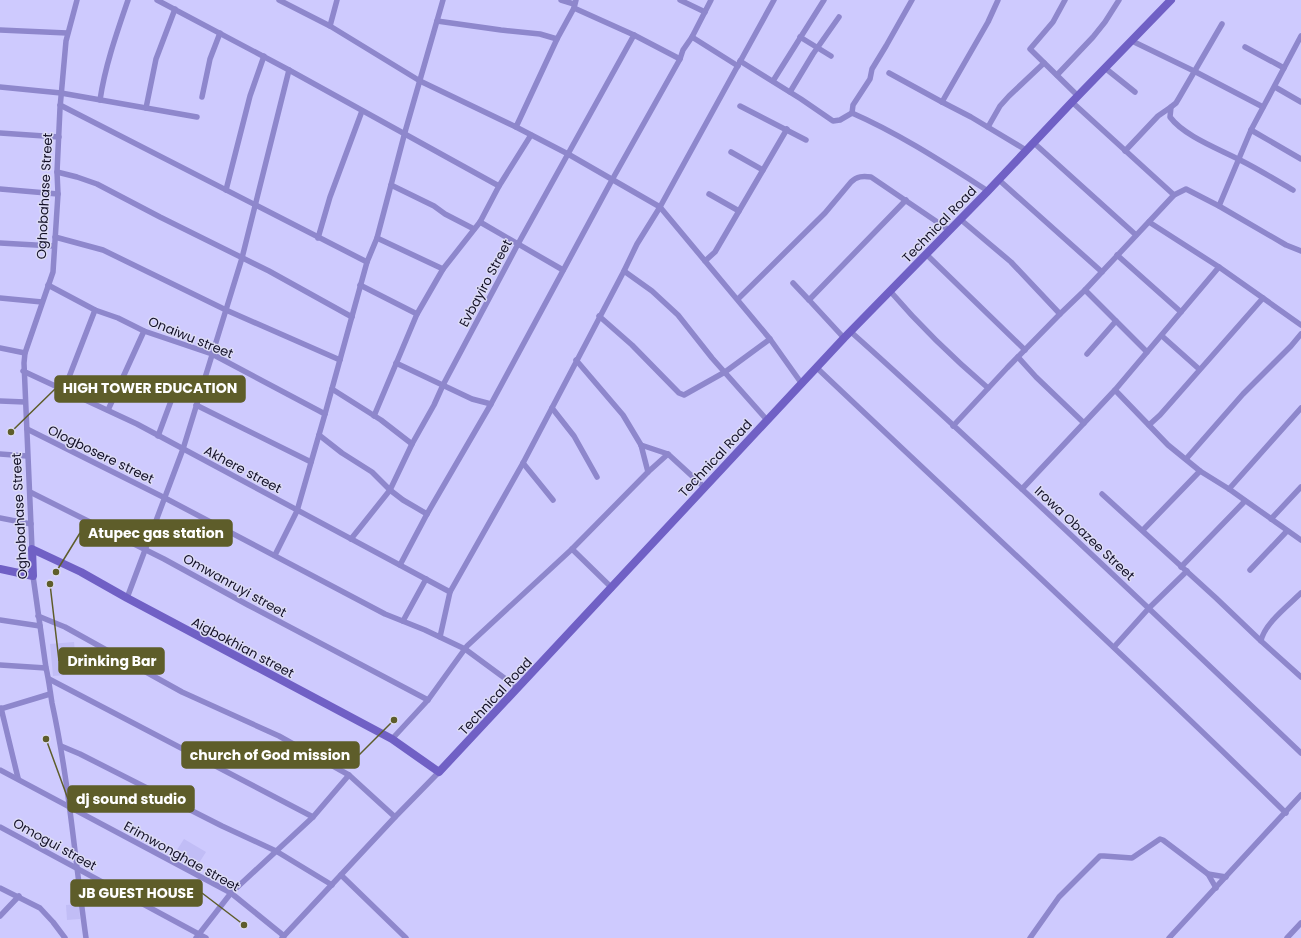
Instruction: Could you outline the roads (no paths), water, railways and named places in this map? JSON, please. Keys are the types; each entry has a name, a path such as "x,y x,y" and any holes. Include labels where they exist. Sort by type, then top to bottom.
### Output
{"street":[{"name":"Oghobahase Street","path":"77,0 67,34 61,93 58,137 58,194 52,272 25,353 23,371 26,402 33,576 50,694 61,746 86,938"},
{"path":"100,100 119,25 128,0"},
{"path":"157,0 290,70 362,111 405,132 499,186"},
{"path":"279,0 330,26 420,81 516,127 568,154 660,207 738,299 770,339 802,384"},
{"path":"330,26 337,0"},
{"path":"275,555 297,511 360,286 376,238 443,0"},
{"path":"561,0 575,4 680,59"},
{"path":"680,0 705,12"},
{"path":"400,565 427,514 491,404 612,180 680,59 683,50 692,38 711,0"},
{"path":"440,637 450,592 523,463 637,244 660,207 774,0"},
{"path":"772,81 824,0"},
{"path":"852,113 853,105 870,79 872,69 912,0"},
{"path":"942,102 988,22 998,0"},
{"path":"1065,0 1053,22 1030,47 1030,50 1078,96"},
{"path":"1057,75 1093,37 1119,0"},
{"name":"Technical Road","path":"283,937 395,816 439,772 612,588 704,487 844,338 988,191 1171,0"},
{"path":"516,127 575,4"},
{"path":"146,108 156,59 175,9"},
{"path":"790,92 818,47 839,18"},
{"path":"437,22 540,34 557,39"},
{"path":"1125,151 1158,116 1176,103 1222,24"},
{"path":"0,30 67,34"},
{"path":"202,97 210,59 220,33"},
{"name":"Evbayiro Street","path":"351,539 390,490 412,444 518,244 634,35"},
{"path":"1219,206 1262,107 1299,44 1301,36"},
{"path":"800,37 832,56"},
{"path":"692,38 772,81 833,121 840,120 852,113"},
{"path":"1132,41 1194,71 1262,107"},
{"path":"1245,46 1284,68"},
{"path":"226,190 250,96 264,56"},
{"path":"988,127 1000,106 1044,63"},
{"path":"1105,68 1135,92"},
{"path":"127,598 166,498 183,449 226,310 242,258 290,70"},
{"path":"889,73 971,117 1026,150"},
{"path":"0,87 61,93 197,117"},
{"path":"1275,87 1301,102"},
{"path":"1072,102 1174,195"},
{"path":"60,106 367,262"},
{"path":"740,106 806,140"},
{"path":"1171,106 1170,117 1180,128 1204,142 1239,159 1293,190"},
{"path":"318,238 330,196 362,111"},
{"path":"852,113 917,146 988,191"},
{"path":"705,261 715,252 787,129"},
{"path":"1251,130 1301,159"},
{"path":"0,133 58,137"},
{"path":"374,416 417,314 443,269 480,222 499,186 531,135"},
{"path":"1034,143 1136,235"},
{"path":"731,152 763,170"},
{"path":"57,172 77,176 97,184 268,271 352,316"},
{"path":"738,299 826,213 851,182 862,176 871,178 950,230"},
{"path":"998,180 1102,272"},
{"path":"391,185 434,206 445,214 474,229"},
{"path":"0,189 58,194"},
{"path":"953,426 1018,357 1085,290 1174,195 1186,189 1219,206 1286,245 1301,251"},
{"path":"709,194 739,211"},
{"path":"809,300 906,200"},
{"path":"960,219 1011,262 1060,314"},
{"path":"480,222 563,270"},
{"path":"1148,222 1219,267 1301,325"},
{"path":"55,237 103,250 226,310 340,360"},
{"path":"376,238 443,269"},
{"path":"0,242 53,246"},
{"path":"926,254 1025,350"},
{"path":"1117,255 1182,312"},
{"path":"1022,489 1116,390 1219,267"},
{"path":"624,270 678,315 712,358 768,420"},
{"path":"793,283 844,338"},
{"name":"Onaiwu street","path":"48,285 95,310 118,318 144,331 212,354 325,414"},
{"path":"360,286 417,314"},
{"path":"1085,290 1148,352"},
{"path":"890,291 910,315 944,349 988,388"},
{"path":"0,298 42,302"},
{"path":"1149,425 1160,415 1262,298"},
{"path":"64,390 95,310"},
{"path":"599,316 632,345 679,393 684,395 725,372 770,339"},
{"path":"1087,354 1116,321"},
{"path":"108,410 144,331"},
{"name":"Irowa Obazee Street","path":"850,332 1022,489 1301,754"},
{"path":"1186,459 1244,394 1301,334"},
{"path":"1162,336 1199,369"},
{"path":"0,348 25,353"},
{"path":"1018,357 1036,377 1084,423"},
{"path":"576,360 623,415 640,445 648,472"},
{"path":"396,363 472,399 491,404"},
{"path":"817,368 1114,647 1286,812"},
{"name":"Akhere street","path":"23,371 108,410 450,592"},
{"path":"332,389 374,416 412,444"},
{"path":"1116,390 1168,445 1200,471 1229,489 1301,540"},
{"path":"158,436 174,393"},
{"path":"0,401 26,402"},
{"path":"196,405 311,462"},
{"path":"552,408 574,436 597,477"},
{"path":"1229,489 1301,408"},
{"name":"Ologbosere street","path":"27,429 166,498 385,614 465,649 518,688"},
{"path":"319,435 342,453 372,472 390,490 403,500 427,514"},
{"path":"640,445 668,454 704,487"},
{"path":"0,454 27,456"},
{"path":"392,739 428,700 465,649 572,549 648,472 668,454"},
{"path":"523,463 553,500"},
{"path":"1143,530 1200,471"},
{"path":"1271,519 1301,487"},
{"name":"Omwanruyi street","path":"30,492 164,559 255,609 428,700"},
{"path":"1102,494 1261,638 1301,677"},
{"path":"1181,566 1245,501"},
{"path":"0,518 31,524"},
{"path":"1250,570 1287,530"},
{"name":"Aigbokhian street","path":"32,549 81,572 392,739 439,772"},
{"path":"572,549 612,588"},
{"path":"0,569 33,576"},
{"path":"1114,647 1149,608 1187,571"},
{"path":"403,621 426,579"},
{"path":"1261,638 1273,621 1301,593"},
{"path":"38,616 65,627 182,692 279,736 349,775 395,816"},
{"path":"0,620 40,626"},
{"path":"0,665 46,668"},
{"path":"49,679 313,817"},
{"path":"18,778 1,709 50,694"},
{"path":"61,746 80,754 222,826 276,850 332,885"},
{"name":"Erimwonghae street","path":"0,770 18,778 70,808 231,893 283,937"},
{"path":"197,936 231,893 313,817 349,775"},
{"path":"1169,938 1301,795"},
{"name":"Omogui street","path":"0,827 197,936 206,938"},
{"path":"1030,938 1059,897 1102,856 1132,858 1160,839 1208,874 1216,888"},
{"path":"1208,874 1226,876"},
{"path":"341,875 406,938"},
{"path":"0,888 19,896 40,908 65,938"},
{"path":"0,916 19,896"},
{"path":"1287,938 1301,923"}],"place":[{"name":"HIGH TOWER EDUCATION","path":"11,432"},
{"name":"Atupec gas station","path":"56,572"},
{"name":"Drinking Bar","path":"50,584"},
{"name":"church of God mission","path":"394,720"},
{"name":"dj sound studio","path":"46,739"},
{"name":"JB GUEST HOUSE","path":"244,925"}]}
